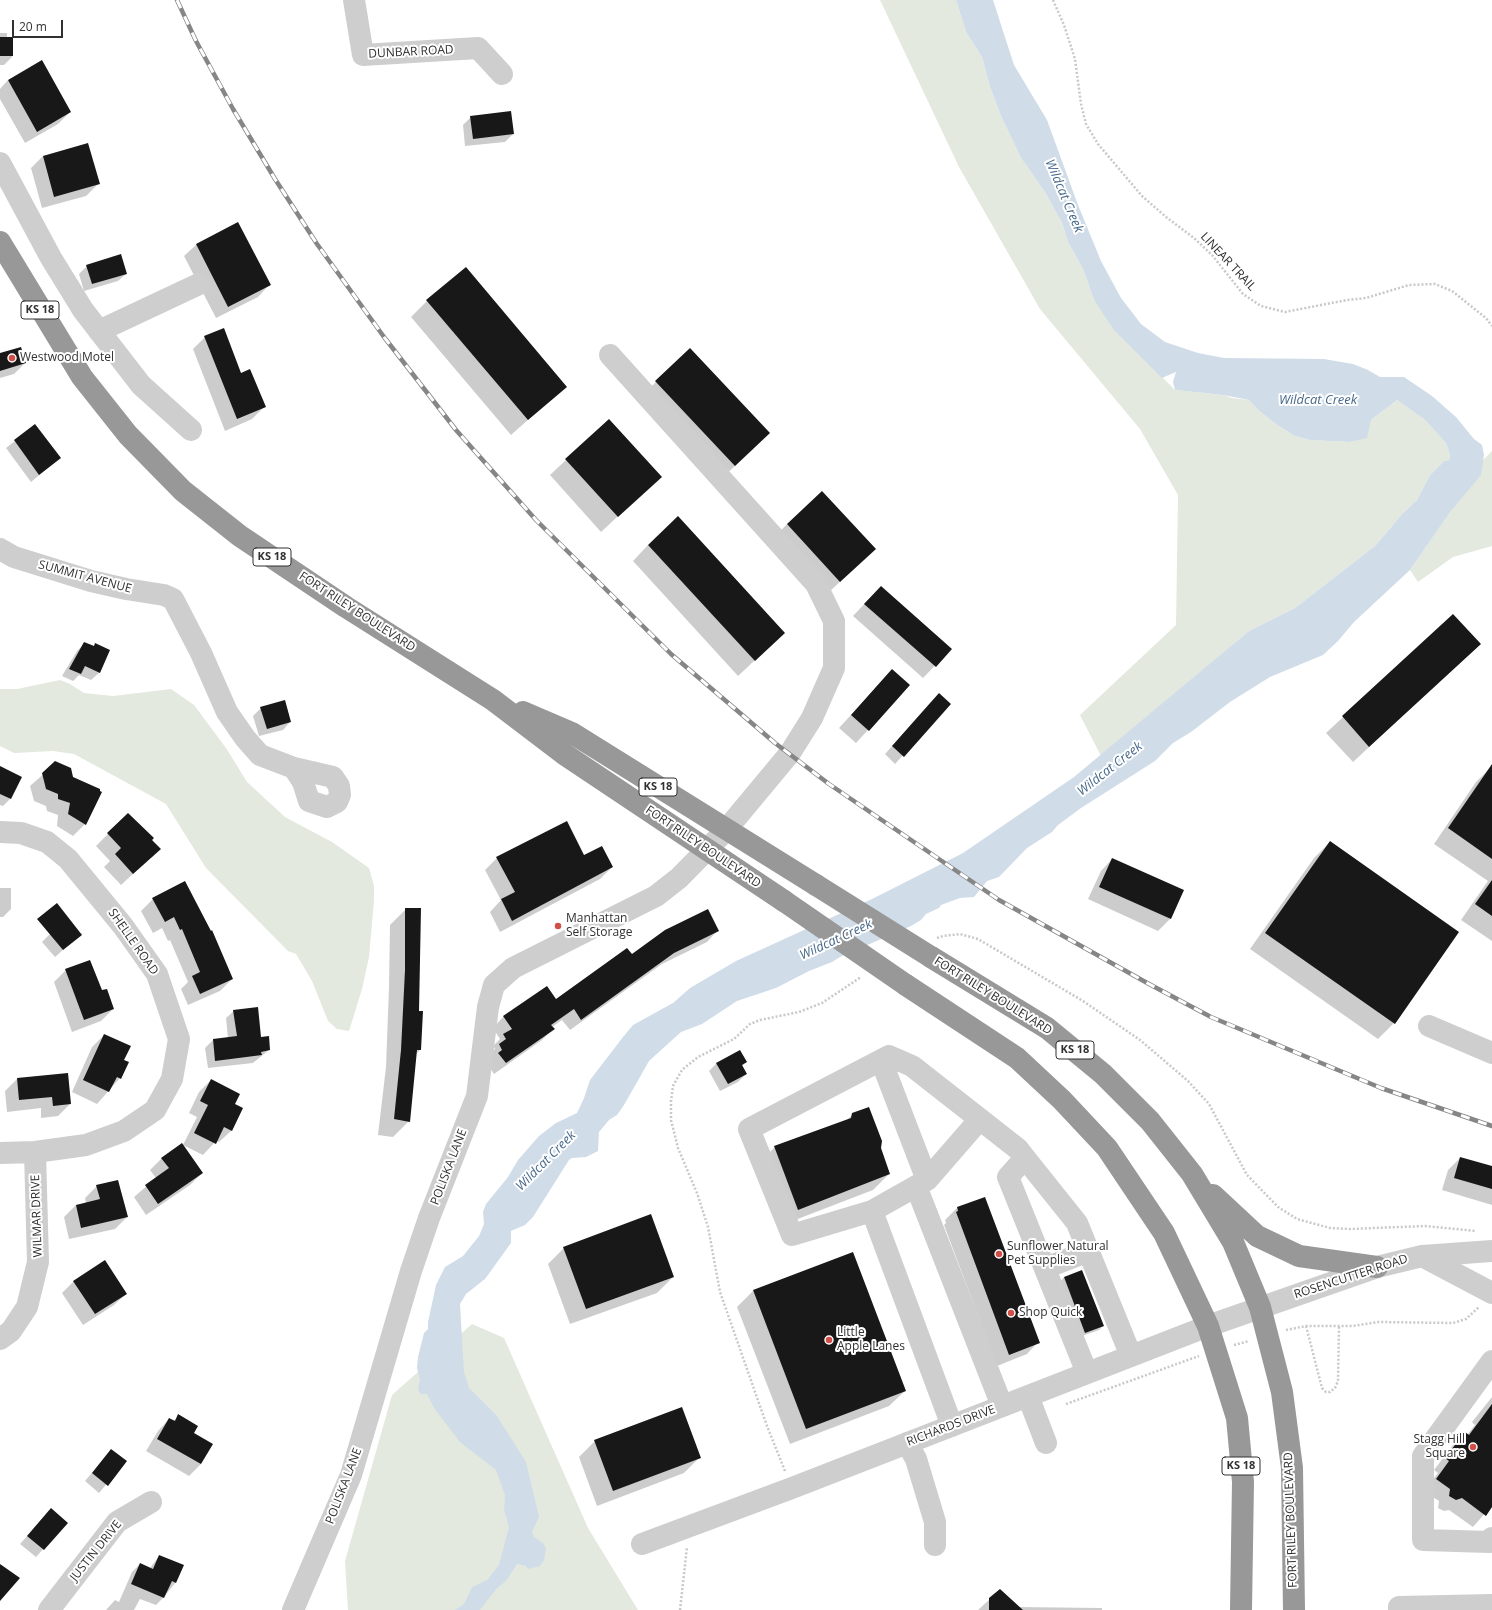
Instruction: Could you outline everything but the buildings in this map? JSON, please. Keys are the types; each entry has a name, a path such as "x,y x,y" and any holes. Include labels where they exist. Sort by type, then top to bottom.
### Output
{"highway":[{"name":"FORT RILEY BOULEVARD","path":"0,242 82,377 128,435 183,491 240,536 346,607 493,700 564,754 784,901 906,985 1017,1058 1062,1100 1107,1148 1164,1233 1208,1326 1237,1418 1243,1482 1241,1610"},
{"name":"FORT RILEY BOULEVARD","path":"493,700 572,733 1047,1028 1103,1074 1150,1121 1192,1174 1233,1242 1260,1307 1282,1392 1292,1468 1294,1610"},
{"path":"1192,1174 1257,1236 1299,1256 1377,1267"}],"street":[{"name":"DUNBAR ROAD","path":"354,0 363,55 478,48 502,74"},
{"path":"0,163 51,258 83,310 141,385 191,430"},
{"path":"99,331 200,284"},
{"name":"POLISKA LANE","path":"293,1610 351,1475 414,1263 429,1218 477,1096 488,1007 494,985 513,968 656,896 679,878 726,830 790,753 812,718 834,668 834,621 816,584 610,356"},
{"name":"SUMMIT AVENUE","path":"0,549 14,557 91,581 126,589 164,595 173,599 201,653 227,712 245,738 260,755 294,768"},
{"name":"SHELLE ROAD","path":"0,832 21,833 47,842 68,859 123,926 157,974 179,1039 172,1079 155,1110 124,1131 86,1145 35,1152 0,1153"},
{"path":"1429,1026 1492,1053"},
{"path":"980,1119 921,1183 872,1211 792,1235 749,1129 889,1056 912,1066 980,1119 1018,1149 1077,1222 1131,1356"},
{"path":"881,1060 921,1183 1002,1406"},
{"name":"WILMAR DRIVE","path":"0,1339 11,1331 28,1306 38,1262 35,1152"},
{"path":"1025,1158 1008,1177 1088,1373"},
{"path":"872,1211 952,1426"},
{"path":"1045,1268 1089,1251"},
{"name":"ROSENCUTTER ROAD","path":"1260,1307 1377,1267 1422,1256 1492,1251"},
{"path":"1422,1256 1492,1293"},
{"name":"RICHARDS DRIVE","path":"642,1544 1260,1307"},
{"path":"1491,1540 1423,1540 1423,1456 1492,1360"},
{"path":"1028,1396 1046,1443"},
{"path":"907,1443 916,1459 935,1522 935,1545"},
{"name":"JUSTIN DRIVE","path":"49,1610 117,1522 151,1502"},
{"path":"1399,1610 1399,1607 1492,1605"}],"path":[{"name":"LINEAR TRAIL","path":"1053,0 1064,25 1075,59 1081,104 1086,124 1098,144 1142,196 1166,217 1194,238 1212,255 1243,294 1261,306 1285,312 1347,300 1366,298 1409,284 1435,284 1452,290 1486,318 1492,326"},
{"path":"1339,1326 1338,1382 1335,1388 1330,1392 1326,1392 1322,1388 1306,1326 1339,1326 1378,1322 1453,1323 1466,1319 1477,1310 1492,1293"}],"shaded area":[{"path":"880,0 956,0 966,32 982,57 990,87 1001,116 1021,158 1045,192 1062,223 1068,242 1083,269 1094,300 1147,362 1175,390 1223,395 1232,398 1249,400 1258,410 1277,425 1295,436 1310,440 1349,442 1371,420 1397,400 1425,420 1446,443 1450,455 1449,461 1444,461 1430,475 1417,500 1402,514 1376,545 1295,608 1249,631 1101,756 1080,715 1176,625 1178,495 1140,429 1040,309 959,167"},
{"path":"1492,451 1492,546 1453,557 1418,582 1410,570 1451,511 1477,466"},
{"path":"60,680 70,684 84,693 113,696 171,689 194,705 226,748 247,782 285,817 332,842 369,868 374,886 374,900 369,957 362,989 349,1031 337,1029 328,1021 312,981 296,954 288,951 206,868 166,804 74,754 53,751 14,753 0,746 0,689 17,689"},
{"path":"472,1324 504,1338 588,1528 638,1610 348,1610 345,1561 392,1395"}],"water":[{"name":"Wildcat Creek","path":"956,0 993,0 1014,65 1047,120 1078,205 1101,261 1121,298 1141,324 1165,342 1198,353 1224,358 1324,359 1353,364 1380,377 1404,377 1432,396 1456,417 1474,439 1482,445 1484,455 1481,475 1451,511 1410,570 1354,622 1338,641 1323,655 1270,677 1230,702 1191,732 1173,743 1155,761 1081,808 1058,825 1052,832 1027,848 999,877 987,881 974,897 960,898 941,905 939,908 926,914 921,920 911,926 809,971 776,988 737,1001 702,1024 681,1032 649,1061 617,1115 609,1120 599,1132 598,1151 586,1157 572,1158 569,1160 533,1217 525,1225 511,1231 511,1243 485,1279 466,1294 460,1304 464,1372 469,1388 497,1416 526,1462 539,1517 532,1532 534,1537 543,1543 546,1549 544,1560 540,1566 528,1569 526,1566 517,1564 506,1581 497,1588 480,1610 455,1610 464,1604 472,1587 487,1580 499,1565 509,1527 504,1510 505,1495 496,1470 460,1442 434,1408 427,1394 420,1394 418,1389 420,1379 417,1368 418,1357 424,1333 428,1329 428,1322 436,1285 445,1267 463,1256 479,1236 484,1224 483,1212 486,1204 508,1177 518,1160 539,1136 556,1123 577,1113 590,1080 633,1025 673,1003 690,988 736,961 872,899 963,853 1074,777 1249,631 1295,608 1376,545 1402,514 1417,500 1430,475 1444,461 1449,461 1450,455 1446,443 1425,420 1397,400 1371,420 1367,438 1349,442 1310,440 1295,436 1277,425 1258,410 1249,400 1223,395 1175,390 1173,382 1176,372 1162,378 1114,330 1094,300 1083,269 1068,242 1062,223 1045,192 1021,158 1001,116 990,87 982,57 966,32"}],"railway":[{"path":"177,0 196,41 233,109 275,179 317,244 384,337 456,430 536,520 671,654 775,743 829,784 999,900 1211,1017 1381,1088 1492,1126"}],"place":[{"name":"Westwood Motel","path":"12,358"},
{"name":"Manhattan Self Storage","path":"558,926"},
{"name":"Sunflower Natural Pet Supplies","path":"999,1254"},
{"name":"Shop Quick","path":"1011,1313"},
{"name":"Little Apple Lanes","path":"829,1340"},
{"name":"Stagg Hill Square","path":"1473,1447"}]}
